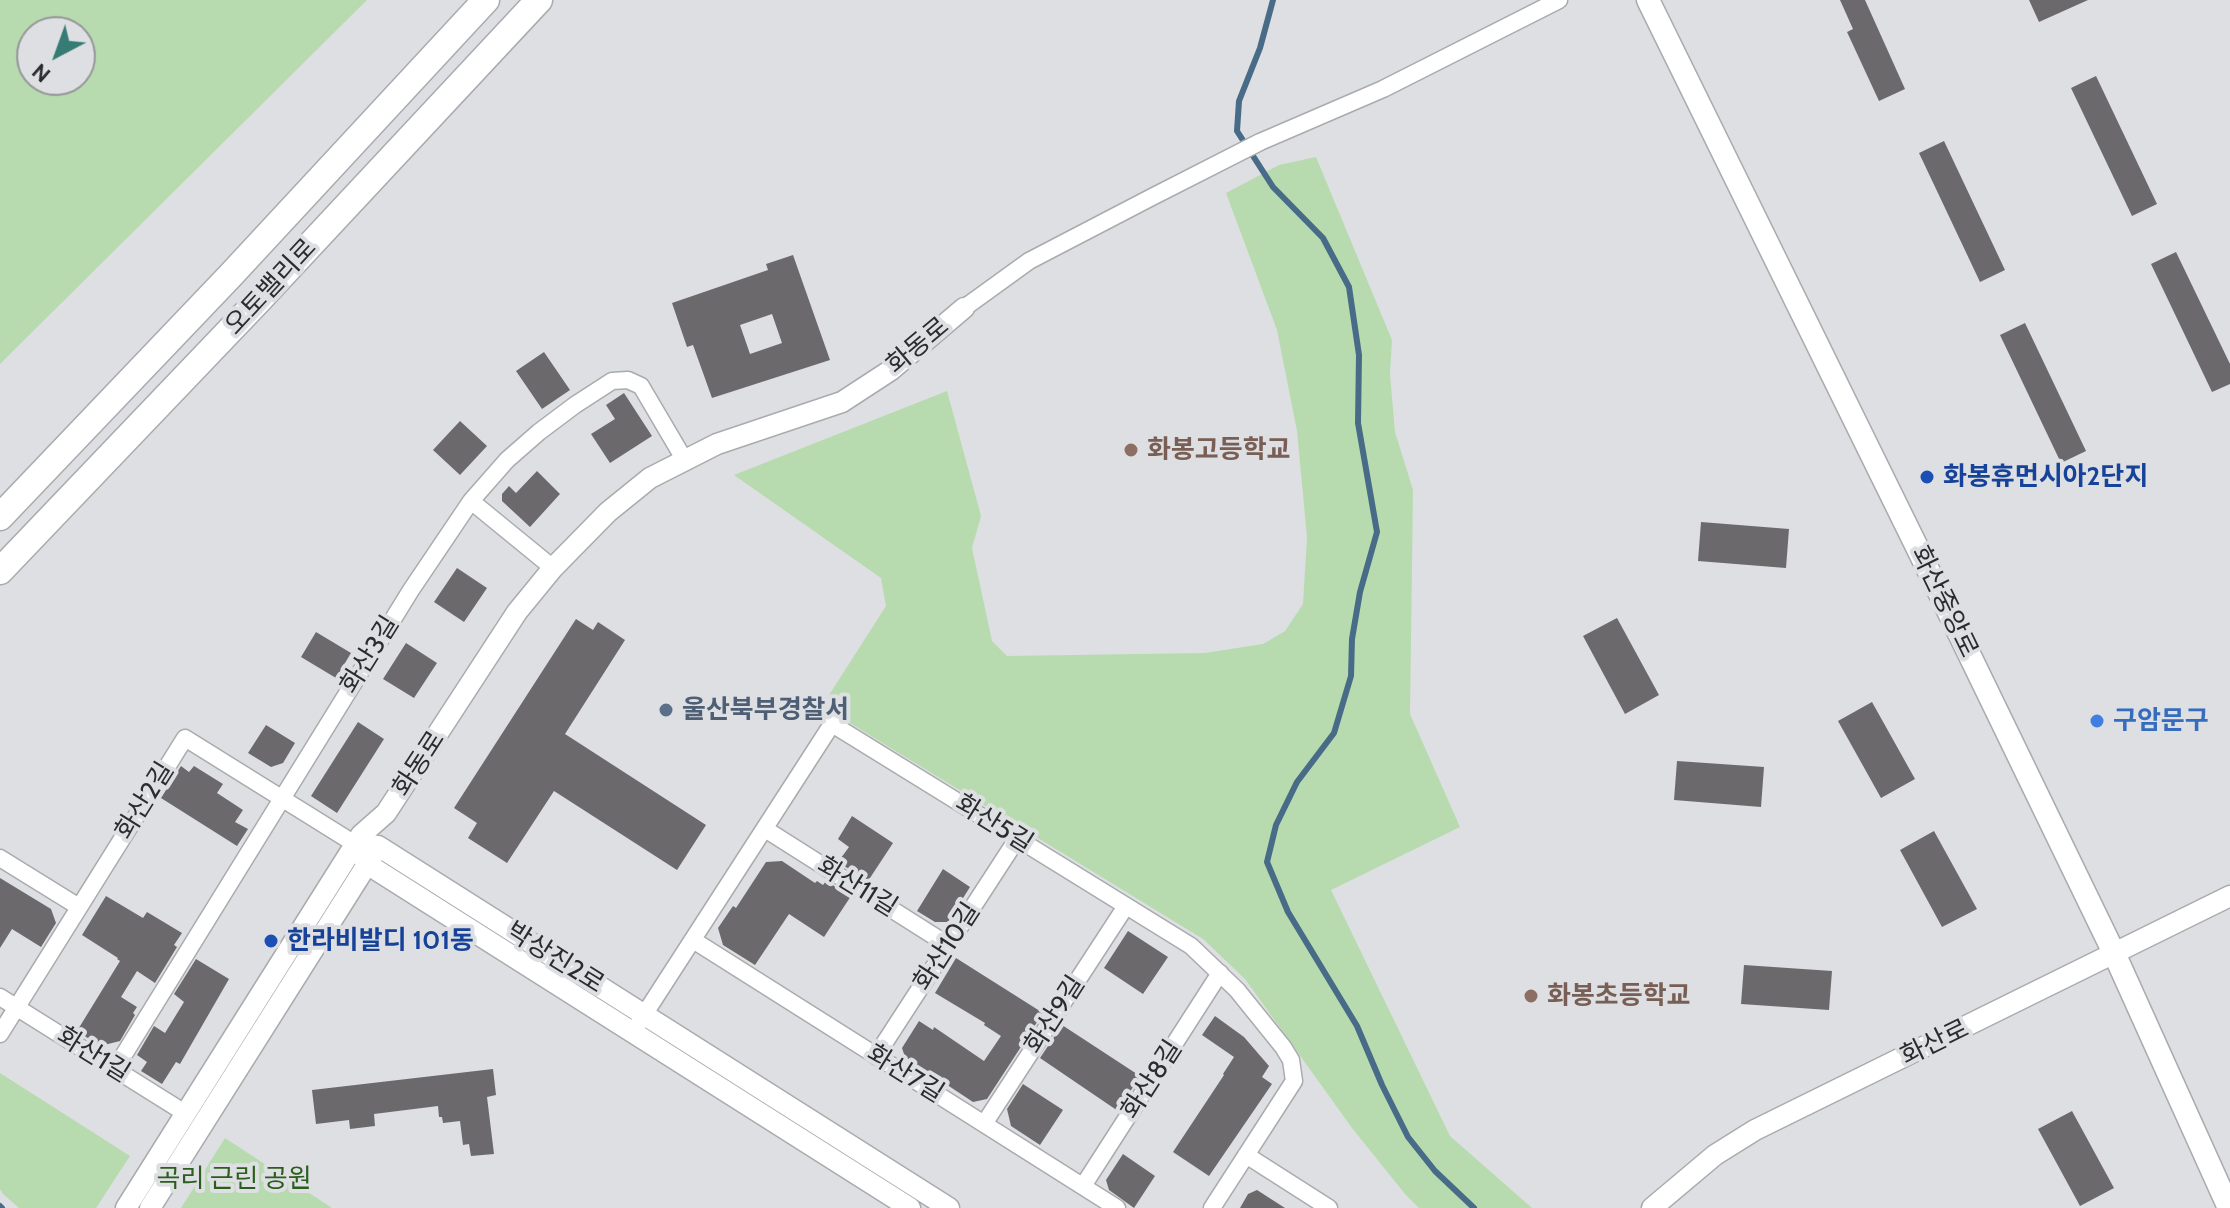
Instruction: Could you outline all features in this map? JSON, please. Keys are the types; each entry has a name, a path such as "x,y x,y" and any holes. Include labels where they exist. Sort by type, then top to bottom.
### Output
{"highway":[{"name":"오토밸리로","path":"0,517 230,276 486,0"},
{"name":"오토밸리로","path":"0,571 539,0"}],"main road":[{"name":"화산중앙로","path":"1648,0 2114,953 2229,1208"}],"street":[{"name":"화동로","path":"126,1208 361,835 386,813 517,612 553,568 608,512 650,478 684,459 717,444 842,402 891,370 964,308 1029,261 1260,142 1383,89 1559,0"},
{"name":"화산3길","path":"115,1069 411,590 471,501 507,460 539,432 612,381 628,380 641,386 684,459"},
{"path":"471,501 553,568"},
{"name":"화산5길","path":"639,1024 832,724 1191,946 1237,990 1283,1047 1291,1060 1294,1081 1212,1208"},
{"name":"화산2길","path":"0,1034 185,738 355,844"},
{"name":"화동로","path":"150,1208 373,855 386,813"},
{"name":"화산11길","path":"765,829 948,945"},
{"name":"화산10길","path":"876,1056 1017,839"},
{"name":"박상진2로","path":"355,844 639,1024 949,1208"},
{"path":"0,858 79,907"},
{"name":"화산로","path":"1652,1208 1715,1155 1755,1130 2230,896"},
{"name":"화산9길","path":"984,1124 1126,906"},
{"name":"화산7길","path":"693,940 1117,1208"},
{"name":"화산8길","path":"1083,1186 1220,973"},
{"name":"화산1길","path":"0,997 185,1113"},
{"name":"박상진2로","path":"639,1024 910,1208"},
{"path":"1246,1155 1329,1208"}],"green space":[{"path":"0,0 367,0 0,364"},
{"path":"1316,157 1392,340 1390,374 1395,432 1413,490 1410,714 1460,827 1331,890 1450,1136 1532,1208 1419,1208 1352,1128 1245,979 1203,939 822,706 886,606 881,578 734,475 947,391 981,516 972,548 992,641 1007,656 1205,653 1263,644 1285,631 1303,604 1307,537 1297,431 1277,330 1226,193 1279,165"},
{"path":"0,1073 130,1156 96,1208 19,1208 3,1194 0,1189"},
{"name":"곡리 근린 공원","path":"225,1138 332,1208 181,1208"}],"building":[{"path":"1840,0 1865,0 1905,89 1879,101 1847,32 1853,29"},
{"path":"2029,0 2088,0 2039,22"},
{"path":"2096,76 2157,204 2132,216 2071,88"},
{"path":"1944,141 2005,270 1980,282 1919,153"},
{"path":"2176,252 2230,364 2230,384 2212,392 2151,264"},
{"path":"793,255 830,360 712,398 693,345 687,347 672,303 768,270 766,264","holes":["772,314 782,343 750,354 740,325"]},
{"path":"2025,323 2086,451 2061,463 2000,335"},
{"path":"544,352 570,390 542,409 516,371"},
{"path":"624,393 652,436 610,463 591,434 615,419 606,405"},
{"path":"460,421 487,446 460,475 433,450"},
{"path":"537,471 560,494 530,527 502,501 502,494 509,486 516,493"},
{"path":"1701,522 1789,529 1786,568 1698,561"},
{"path":"457,568 487,588 464,622 434,602"},
{"path":"1617,618 1659,695 1625,714 1583,636"},
{"path":"576,619 593,630 598,622 625,640 565,734 706,825 677,870 554,791 507,863 468,838 477,823 454,808"},
{"path":"316,632 351,653 336,678 301,657"},
{"path":"406,643 437,663 414,698 383,679"},
{"path":"1872,702 1915,779 1881,798 1838,721"},
{"path":"358,722 384,739 337,813 311,796"},
{"path":"266,725 295,743 283,763 271,767 248,753"},
{"path":"1677,761 1764,767 1761,807 1674,800"},
{"path":"181,766 189,772 194,766 223,784 217,793 243,810 235,822 248,829 237,846 161,798"},
{"path":"852,816 893,843 868,881 838,862 849,847 838,839"},
{"path":"1934,831 1977,909 1942,927 1900,850"},
{"path":"782,861 815,883 817,881 823,885 826,881 851,896 824,937 789,914 755,965 723,945 718,928 733,906 736,908 766,862"},
{"path":"943,869 970,887 948,922 935,922 917,911"},
{"path":"0,878 51,909 56,923 41,947 12,929 0,948"},
{"path":"106,896 143,918 147,912 182,933 155,983 137,971 121,997 137,1007 133,1013 135,1015 120,1041 100,1046 77,1031 120,961 82,935"},
{"path":"1128,931 1168,957 1143,994 1104,968"},
{"path":"956,958 1043,1013 987,1099 973,1102 905,1057 902,1048 919,1021 933,1030 934,1027 984,1061 1001,1036 935,993"},
{"path":"196,959 229,979 180,1064 176,1062 162,1084 141,1071 147,1062 137,1055 154,1026 165,1033 184,1002 174,994"},
{"path":"1744,965 1832,971 1829,1010 1741,1004"},
{"path":"1215,1016 1244,1037 1269,1066 1262,1077 1272,1084 1209,1176 1173,1152 1234,1057 1202,1035"},
{"path":"1062,1025 1140,1076 1118,1111 1040,1058"},
{"path":"493,1069 496,1095 487,1097 494,1154 471,1156 469,1144 463,1145 460,1121 443,1123 438,1106 374,1114 375,1126 350,1129 349,1120 316,1124 312,1090"},
{"path":"1023,1084 1063,1110 1040,1145 1011,1126 1007,1109"},
{"path":"2072,1111 2114,1188 2080,1206 2038,1129"},
{"path":"1123,1154 1155,1176 1134,1208 1109,1190 1106,1180"},
{"path":"1257,1190 1285,1208 1240,1208 1248,1194"}],"waterway":[{"path":"1273,0 1260,48 1239,101 1237,131 1273,187 1323,238 1349,287 1359,355 1358,423 1377,532 1360,592 1352,639 1351,676 1334,733 1297,782 1276,825 1267,862 1288,912 1357,1026 1408,1137 1435,1171 1474,1208"}],"place":[{"name":"화봉고등학교","path":"1131,450"},
{"name":"화봉휴먼시아2단지","path":"1927,477"},
{"name":"울산북부경찰서","path":"666,710"},
{"name":"구암문구","path":"2097,721"},
{"name":"한라비발디 101동","path":"271,941"},
{"name":"화봉초등학교","path":"1531,996"}]}
